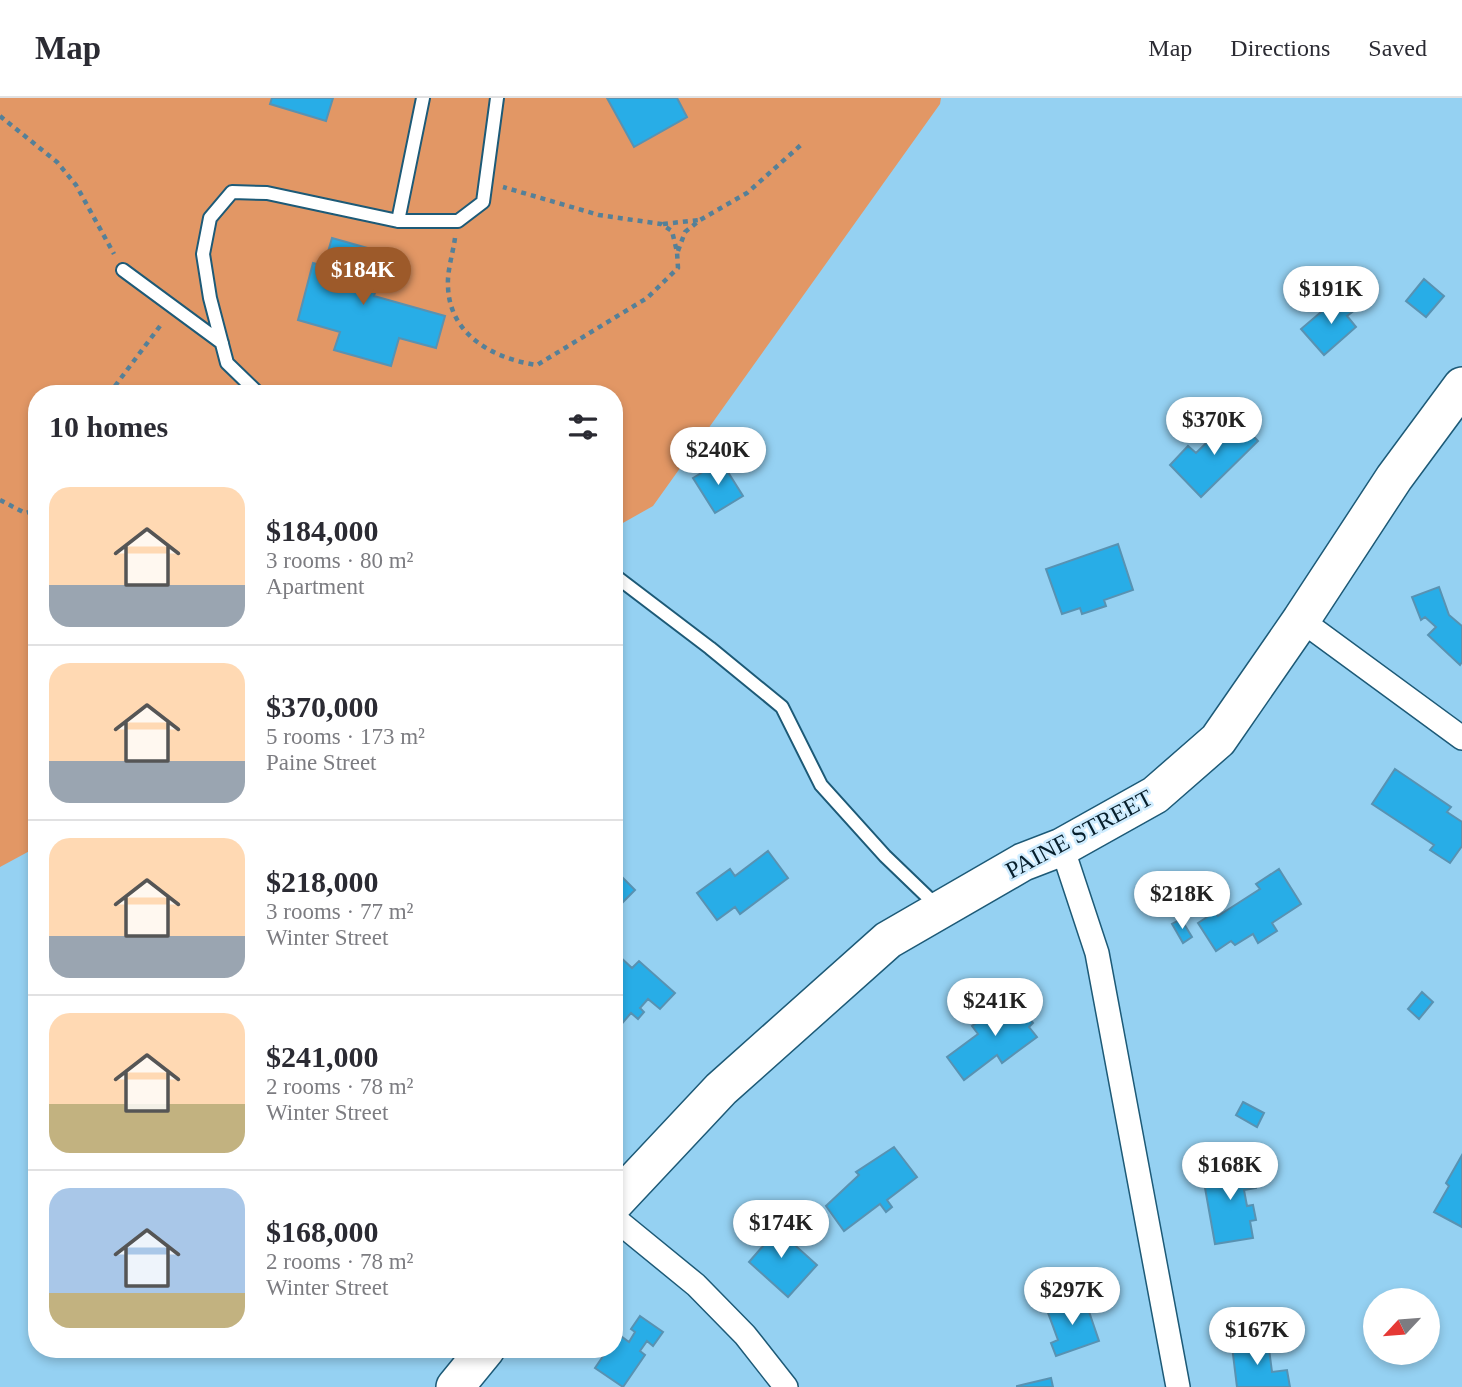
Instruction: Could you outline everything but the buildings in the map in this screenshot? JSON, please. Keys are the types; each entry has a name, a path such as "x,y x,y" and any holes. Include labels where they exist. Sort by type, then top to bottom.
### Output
{"main road":[{"name":"PAINE STREET","path":"623,1193 721,1089 888,940 1023,862 1062,846 1155,795 1218,740 1394,478 1462,386"},
{"path":"455,1387 479,1358"}],"street":[{"path":"1301,620 1462,738"},
{"path":"1062,846 1097,953 1178,1387"},
{"path":"623,1225 696,1285 745,1335 786,1387"}],"lane":[{"path":"398,221 423,98"},
{"path":"250,385 227,363 210,298 203,254 210,218 232,192 267,193 398,221 458,221 483,202 497,98"},
{"path":"123,270 222,344"},
{"path":"623,582 782,707 821,785 885,856 941,909"}],"path":[{"path":"0,116 57,162 76,186 123,270"},
{"path":"677,252 685,232 700,220 747,193 802,144"},
{"path":"485,181 599,215 661,224 700,220"},
{"path":"458,221 447,284 450,304 457,321 484,349 517,362 537,365 647,298 678,268 673,231 661,224"},
{"path":"116,385 174,307"},
{"path":"0,500 24,513 28,512"}],"shaded area":[{"path":"0,98 941,98 940,104 653,506 623,523 623,385 28,385 28,852 0,867"}]}
